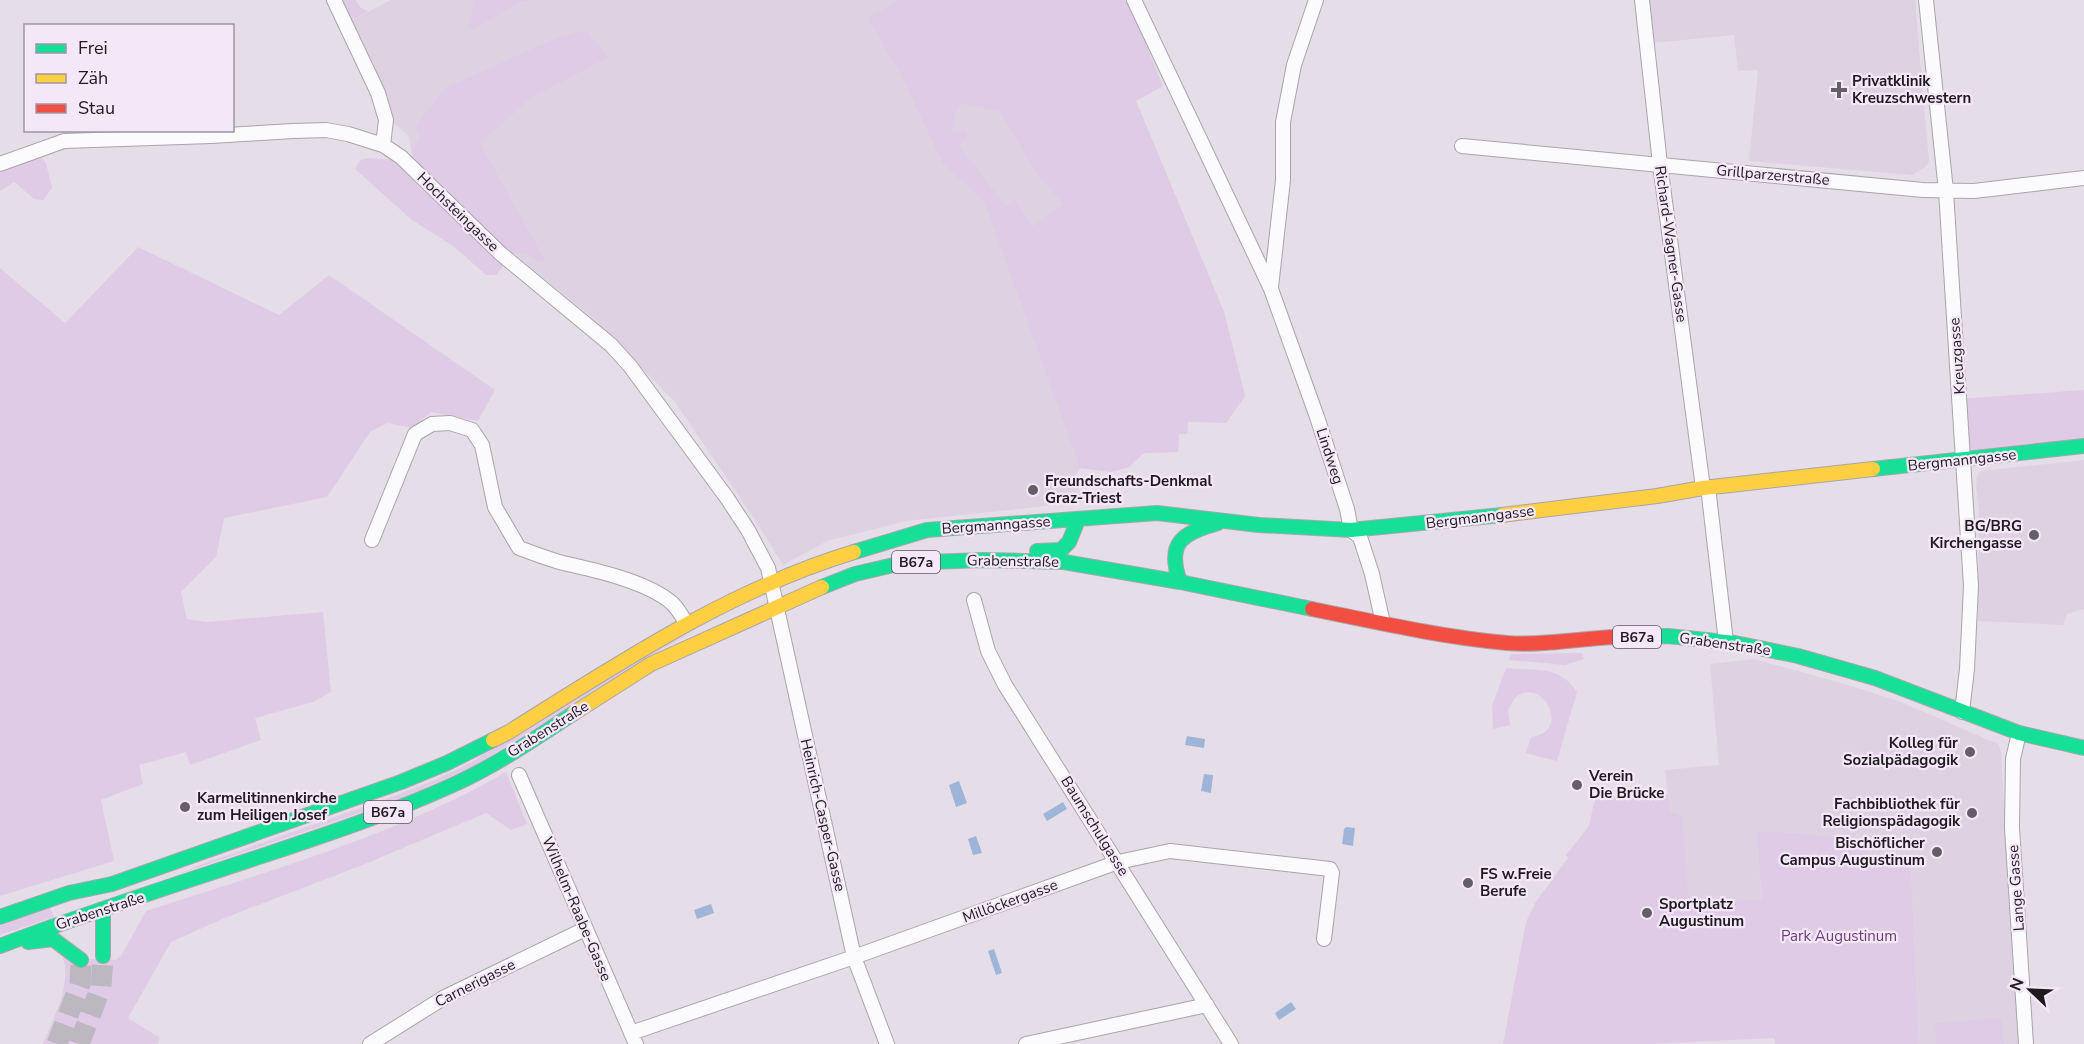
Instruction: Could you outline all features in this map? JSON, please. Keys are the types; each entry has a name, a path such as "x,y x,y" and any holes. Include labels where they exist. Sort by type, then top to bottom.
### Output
{"main road":[{"name":"Bergmanngasse","path":"875,545 927,530 1157,513 1221,522 1351,530 1423,524 1658,496 1706,488 2084,446"},
{"path":"973,560 995,551 1061,550 1069,542 1078,520"},
{"path":"1180,582 1173,566 1175,550 1183,536 1195,529 1221,522"},
{"name":"Grabenstraße","path":"0,917 69,893 106,886 401,782 447,763 509,732 686,623 772,582 824,561 875,545"},
{"name":"Grabenstraße","path":"0,946 79,918 96,907 357,824 441,790 519,749 651,664 776,606 855,574 902,563 973,560 1064,562 1180,582 1423,631 1508,643 1668,636 1726,642 1798,656 1875,678 2019,733 2084,748"},
{"path":"103,956 96,907 106,886"},
{"path":"69,893 96,907"},
{"name":"B67a","path":"0,946 52,939 81,960 79,918"}],"street":[{"path":"334,0 378,93 386,120 383,145"},
{"name":"Lindweg","path":"1134,0 1271,289 1317,417 1347,509 1351,530 1360,537 1372,574 1383,622"},
{"name":"Lindweg","path":"1271,289 1283,180 1283,123 1294,64 1316,0"},
{"name":"Richard-Wagner-Gasse","path":"1642,0 1660,164 1696,430 1717,559 1726,642"},
{"name":"Kreuzgasse","path":"1926,0 1946,191 1971,585 1967,669 1962,712"},
{"name":"Hochsteingasse","path":"0,164 64,141 326,130 383,145 401,157 500,253 611,345 630,366 727,498 764,560 772,582"},
{"name":"Grillparzerstraße","path":"1462,146 1946,191 1974,191 2084,178"},
{"path":"372,540 415,434 432,424 450,423 472,430 482,446 495,507 519,548 607,574 665,598 675,605 686,623"},
{"name":"Heinrich-Casper-Gasse","path":"772,582 854,957 887,1044"},
{"name":"Baumschulgasse","path":"974,600 988,651 1005,685 1231,1044"},
{"name":"Lange Gasse","path":"2019,733 2013,759 2012,828 2026,1044"},
{"name":"Wilhelm-Raabe-Gasse","path":"519,775 633,1039"},
{"name":"Millöckergasse","path":"633,1039 1118,862 1170,851 1330,869 1332,873 1324,939"},
{"name":"Carnerigasse","path":"370,1044 445,997 585,929"},
{"path":"1026,1044 1207,1005"}],"shaded area":[{"path":"391,0 1125,0 1163,86 1136,101 1224,312 1245,396 1226,423 1188,422 1187,434 1179,434 1178,452 1144,453 1129,467 1111,472 1080,468 1074,477 1083,502 906,521 827,541 783,565 675,402 594,319 522,260 413,161 409,136 391,121 352,20"},
{"name":"Privatklinik Kreuzschwestern","path":"1648,0 1915,0 1929,162 1912,175 1749,161 1758,70 1738,71 1734,35 1653,43"},
{"path":"2084,460 2084,609 2067,614 2063,625 1978,621 1979,511 1976,487 1980,471"},
{"name":"Bischöflicher Campus Augustinum","path":"1754,659 1901,702 1998,744 2001,750 2018,1044 1919,1044 1911,867 1867,863 1868,840 1756,832 1762,899 1688,903 1670,811 1665,770 1719,765 1710,664"}],"green space":[{"path":"342,0 355,0 361,8 368,11 352,20"},
{"path":"474,0 534,0 521,2 474,29 468,30"},
{"path":"899,0 1125,0 1136,20 1163,86 1136,101 1224,312 1245,396 1226,423 1188,421 1187,434 1179,434 1178,452 1144,453 1129,467 1111,472 1080,468 984,201 943,164 900,73 867,18","holes":["964,103 1000,112 1036,173 1063,204 1033,226 1015,200 1006,206 959,146 967,138 967,134 963,130 954,133 951,131 957,108"]},
{"path":"576,32 588,33 609,57 531,98 480,143 546,262 514,253 496,275 486,275 453,246 412,220 355,169 360,160 368,158 413,161 413,150 420,137 415,126 447,87 556,38"},
{"path":"42,158 46,163 52,188 43,200 34,199 14,182 0,191 0,169"},
{"path":"138,247 279,315 329,275 495,390 478,421 431,412 412,428 388,423 370,432 327,497 224,518 216,557 181,592 187,619 207,622 323,612 331,692 313,702 255,718 261,740 190,765 186,752 139,765 143,784 101,800 114,861 0,896 0,268 65,323"},
{"path":"2084,390 2084,446 1964,460 1959,399"},
{"path":"705,626 664,648 474,766 395,801 176,875 435,780 472,762 634,660"},
{"path":"1582,653 1584,659 1565,665 1509,660 1511,654"},
{"path":"1506,668 1554,673 1563,677 1577,692 1557,761 1526,753 1531,737 1545,732 1551,723 1551,712 1546,702 1537,695 1527,692 1517,697 1508,710 1510,725 1493,729 1492,706"},
{"path":"506,772 527,824 511,830 486,813 365,864 227,917 171,942 128,1018 160,1038 157,1044 43,1044 63,990 65,968 63,958 116,960 121,956 146,911 376,833 421,815"},
{"name":"Sportplatz Augustinum","path":"1668,794 1670,811 1682,816 1689,903 1762,899 1756,832 1868,840 1867,863 1911,867 1919,1044 1775,1044 1774,1038 1650,1044 1503,1044 1526,922 1535,903 1568,858 1566,855 1589,826 1595,798"},
{"path":"50,908 54,917 0,935 0,926"},
{"path":"2002,1018 2004,1044 1936,1044 1935,1023"}],"water":[{"path":"1187,736 1205,739 1204,748 1185,745"},
{"path":"1204,774 1213,775 1211,793 1201,791"},
{"path":"959,781 967,803 956,807 949,785"},
{"path":"1063,802 1067,809 1047,821 1043,814"},
{"path":"1346,827 1355,828 1353,846 1342,844"},
{"path":"976,836 982,853 973,855 968,839"},
{"path":"711,904 714,913 697,919 694,910"},
{"path":"994,949 1002,973 996,975 988,951"},
{"path":"1291,1002 1296,1009 1279,1020 1275,1013"}],"tunnel":[{"path":"79,1044 101,987 103,956"},
{"path":"57,1044 80,984 81,960"}],"traffic: fast":[{"path":"1873,469 2084,446"},
{"path":"854,552 927,530 1157,513 1259,525 1351,530 1502,515"},
{"path":"1037,551 1061,550 1069,542 1078,520"},
{"path":"1180,582 1175,558 1180,542 1195,531 1218,523"},
{"path":"822,587 855,574 902,563 983,560 1064,562 1180,582 1312,609"},
{"path":"1617,637 1668,636 1735,643 1798,656 1875,678 2019,733 2084,748"},
{"path":"0,946 409,804 487,768 574,713"},
{"path":"0,917 69,893 112,884 401,782 447,763 493,740"},
{"path":"103,911 103,956"},
{"path":"28,942 53,939 81,960"}],"traffic: slow":[{"path":"1502,515 1657,496 1703,488 1873,469"},
{"path":"493,740 676,630 719,607 763,586 854,552"},
{"path":"574,713 651,664 822,587"}],"traffic: jam":[{"path":"1312,609 1433,633 1507,643 1617,637"}],"place":[{"name":"Privatklinik Kreuzschwestern","path":"1839,90"},
{"name":"Freundschafts-Denkmal Graz-Triest","path":"1033,490"},
{"name":"BG/BRG Kirchengasse","path":"2034,535"},
{"name":"Kolleg für Sozialpädagogik","path":"1970,752"},
{"name":"Verein Die Brücke","path":"1577,785"},
{"name":"Karmelitinnenkirche zum Heiligen Josef","path":"185,807"},
{"name":"Fachbibliothek für Religionspädagogik","path":"1972,813"},
{"name":"Bischöflicher Campus Augustinum","path":"1937,852"},
{"name":"FS w.Freie Berufe","path":"1468,883"},
{"name":"Sportplatz Augustinum","path":"1647,913"}],"park label":[{"name":"Park Augustinum","path":"1839,936"}]}
